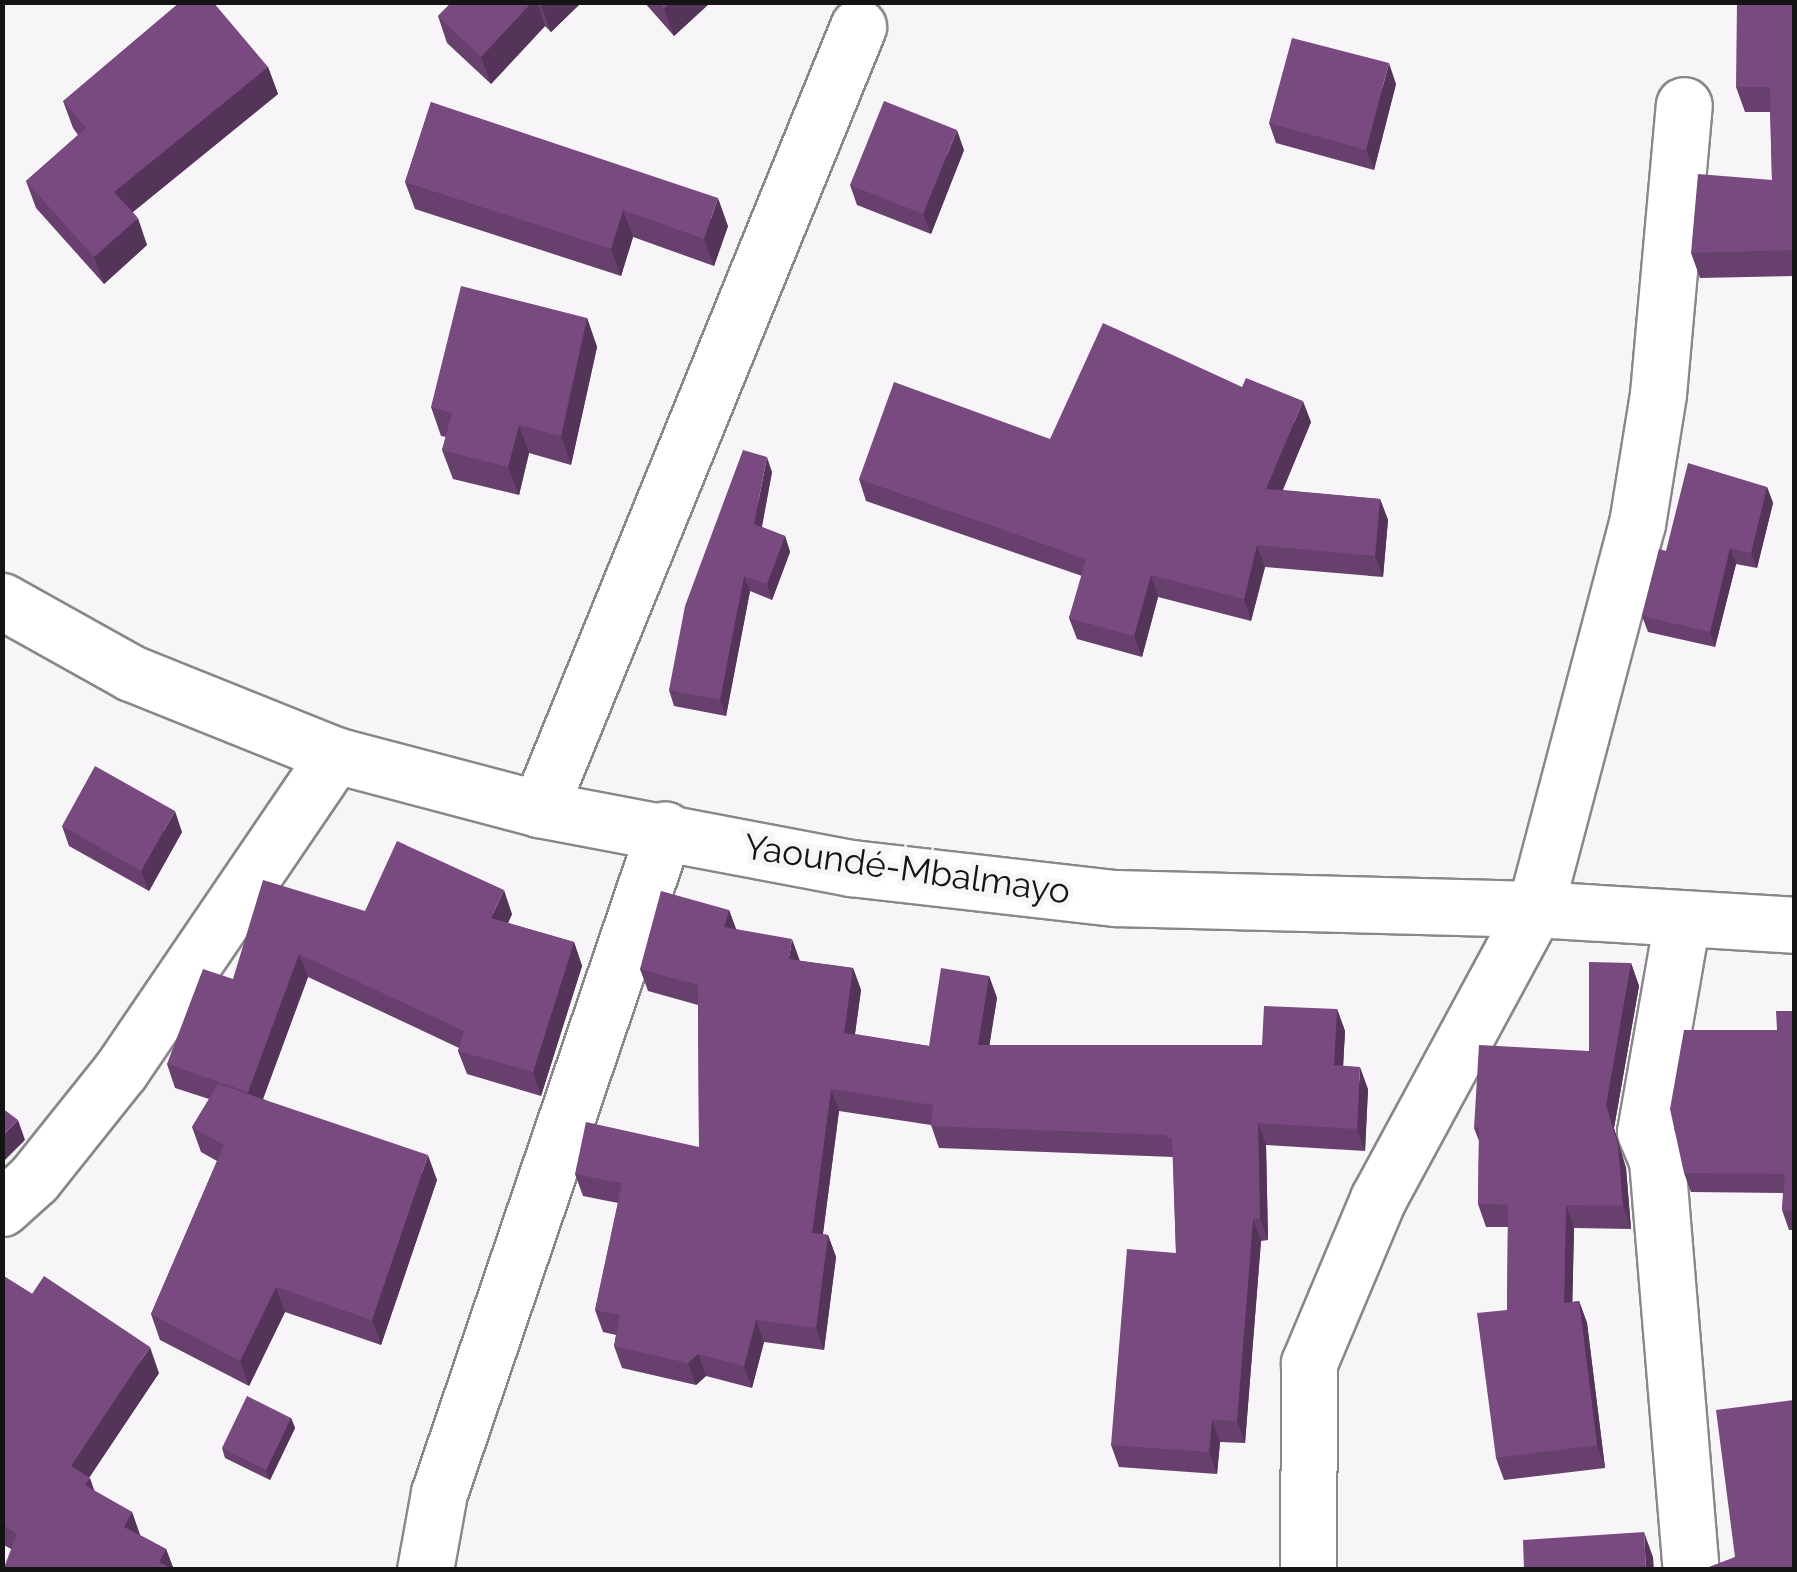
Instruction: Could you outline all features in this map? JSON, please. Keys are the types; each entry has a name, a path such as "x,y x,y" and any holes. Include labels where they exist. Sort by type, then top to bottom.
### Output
{"main road":[{"path":"539,809 858,27"},
{"path":"1308,1570 1308,1363 1378,1199 1535,909 1637,524 1658,394 1684,105"},
{"name":"Yaoundé-Mbalmayo","path":"2,601 130,672 335,755 539,809 851,868 1115,898 1535,909 1794,925"},
{"path":"2,1208 34,1179 121,1070 335,755"},
{"path":"425,1570 439,1493 665,830"},
{"path":"1682,920 1645,1132 1657,1160 1691,1570"}],"building":[{"path":"180,2 213,2 268,67 114,192 138,218 94,257 26,181 86,128 63,101"},
{"path":"452,2 532,2 481,57 438,16"},
{"path":"1737,2 1794,2 1794,250 1691,253 1698,174 1772,180 1770,87 1736,87"},
{"path":"1292,38 1389,63 1366,150 1269,123"},
{"path":"884,101 957,130 923,214 850,185"},
{"path":"431,102 718,198 704,239 623,210 611,249 405,182"},
{"path":"461,286 587,318 561,436 519,425 508,467 442,450 452,413 431,407"},
{"path":"1103,323 1242,387 1246,378 1303,401 1266,489 1380,499 1375,556 1257,545 1244,599 1151,575 1134,636 1069,618 1086,559 859,479 894,382 1050,439"},
{"path":"743,450 767,457 754,524 785,536 767,584 744,576 720,700 669,690 685,606"},
{"path":"1688,463 1767,487 1751,553 1730,548 1710,632 1642,616 1659,549 1666,551"},
{"path":"95,766 175,811 141,871 62,826"},
{"path":"397,841 504,890 491,918 574,942 533,1072 458,1051 464,1031 299,954 248,1092 167,1064 203,969 233,979 263,880 365,911"},
{"path":"661,891 729,910 724,927 792,939 789,959 853,968 844,1033 929,1046 941,968 989,976 978,1045 1262,1045 1264,1006 1337,1009 1334,1065 1360,1067 1357,1129 1258,1123 1260,1218 1253,1219 1237,1421 1212,1420 1209,1452 1111,1445 1127,1249 1176,1253 1172,1139 1165,1135 931,1126 933,1105 831,1089 812,1233 828,1235 816,1328 756,1320 744,1366 698,1354 688,1363 614,1346 620,1315 595,1310 622,1183 575,1174 586,1122 699,1147 698,985 640,969"},
{"path":"1589,962 1631,963 1606,1105 1618,1145 1623,1206 1566,1205 1564,1303 1579,1301 1597,1445 1496,1458 1477,1313 1507,1310 1508,1205 1478,1204 1479,1128 1474,1128 1479,1045 1589,1051"},
{"path":"1776,1011 1794,1011 1794,1211 1782,1210 1785,1174 1684,1173 1670,1109 1684,1030 1777,1030"},
{"path":"218,1084 428,1155 372,1320 276,1287 240,1361 151,1314 224,1145 192,1127"},
{"path":"2,1108 18,1120 2,1136"},
{"path":"2,1275 32,1294 44,1276 150,1347 71,1466 90,1478 85,1485 132,1512 124,1527 166,1549 159,1562 174,1570 3,1570 17,1534 2,1524"},
{"path":"247,1396 291,1418 266,1470 222,1448"},
{"path":"1794,1400 1794,1570 1701,1570 1735,1557 1716,1410"},
{"path":"1644,1532 1646,1570 1524,1570 1523,1540"}]}
